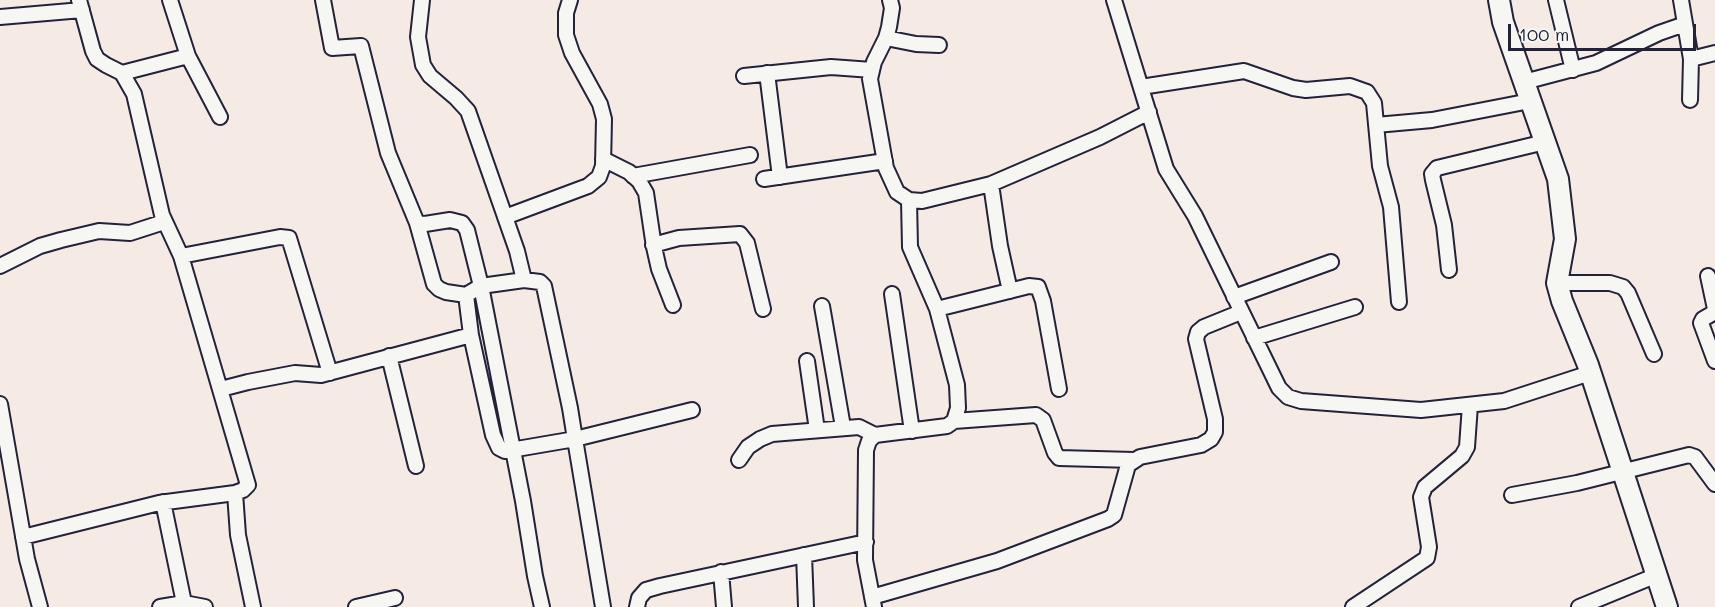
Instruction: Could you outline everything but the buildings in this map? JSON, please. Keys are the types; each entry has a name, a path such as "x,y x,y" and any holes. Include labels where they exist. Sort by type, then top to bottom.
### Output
{"street":[{"path":"170,0 188,56 220,117"},
{"path":"323,0 332,48 361,46 388,153 417,223 434,284 446,292 466,296 481,286 524,279 540,282 544,286 575,439 603,607"},
{"path":"422,0 418,37 423,65 429,76 468,111 524,279"},
{"path":"505,218 588,186 599,177 603,166 604,119 600,104 572,53 566,35 566,13 570,0"},
{"path":"891,0 892,9 886,38 874,62 870,79 885,161 897,192 909,200 922,201 991,184 1100,137 1149,112"},
{"path":"1114,0 1166,169 1195,216 1279,388 1288,397 1301,401 1402,409 1470,405 1504,401 1590,373"},
{"path":"1499,0 1503,22 1558,179 1565,239 1557,283 1590,373 1667,607"},
{"path":"1556,0 1572,70"},
{"path":"1683,0 1691,59 1690,99"},
{"path":"0,16 80,5 97,59 122,73 134,94 164,222 181,256 248,485 235,493 164,502 23,537"},
{"path":"1376,125 1432,120 1527,91 1572,70 1596,63 1659,33 1685,24"},
{"path":"886,38 916,44 939,45"},
{"path":"1691,59 1715,53"},
{"path":"122,73 188,56"},
{"path":"744,76 831,66 872,70"},
{"path":"1141,87 1244,71 1293,88 1306,90 1350,86 1367,92 1374,103 1380,166 1391,207 1399,302"},
{"path":"767,73 780,177"},
{"path":"1449,270 1444,225 1432,174 1437,168 1545,142"},
{"path":"633,176 750,155"},
{"path":"603,159 633,176 639,181 646,194 653,245 659,269 673,305"},
{"path":"764,179 885,161"},
{"path":"991,184 1000,246 1010,291"},
{"path":"909,200 910,247 938,309 957,385 958,408 954,421"},
{"path":"417,223 450,220 462,224 467,230 481,286 513,451 534,576 542,607"},
{"path":"0,266 30,250 61,240 99,231 130,233 164,222"},
{"path":"653,245 679,238 740,234 747,243 763,309"},
{"path":"181,256 280,237 289,238 330,373"},
{"path":"1234,297 1331,262"},
{"path":"1708,276 1715,310 1701,323 1715,361"},
{"path":"1557,283 1610,283 1623,287 1628,293 1654,354"},
{"path":"938,309 1029,286 1038,287 1043,301 1059,389"},
{"path":"892,294 912,430"},
{"path":"466,296 471,335 493,435 499,448 513,451 575,439 692,410"},
{"path":"822,306 843,427"},
{"path":"1254,338 1355,307"},
{"path":"739,460 748,447 766,436 843,427 859,427 875,435 947,426 954,421 1036,415 1043,420 1059,458 1134,460 1201,445 1211,439 1215,432 1215,419 1196,339 1198,332 1204,327 1241,312"},
{"path":"221,390 295,373 321,375 471,335"},
{"path":"389,357 416,466"},
{"path":"807,361 817,430"},
{"path":"0,404 3,438 40,607"},
{"path":"1353,607 1426,558 1429,547 1421,497 1425,487 1462,456 1467,447 1470,405"},
{"path":"875,435 869,441 866,450 867,580 873,602 997,561 1108,519 1118,508 1128,465 1134,460"},
{"path":"1512,495 1578,483 1692,456 1715,484"},
{"path":"235,493 238,535 253,607"},
{"path":"164,502 184,603"},
{"path":"637,607 639,598 645,591 722,572 866,542"},
{"path":"804,555 806,607"},
{"path":"722,572 724,607"},
{"path":"1579,607 1657,575"},
{"path":"356,607 395,598"},
{"path":"160,607 184,603 205,607"}]}
